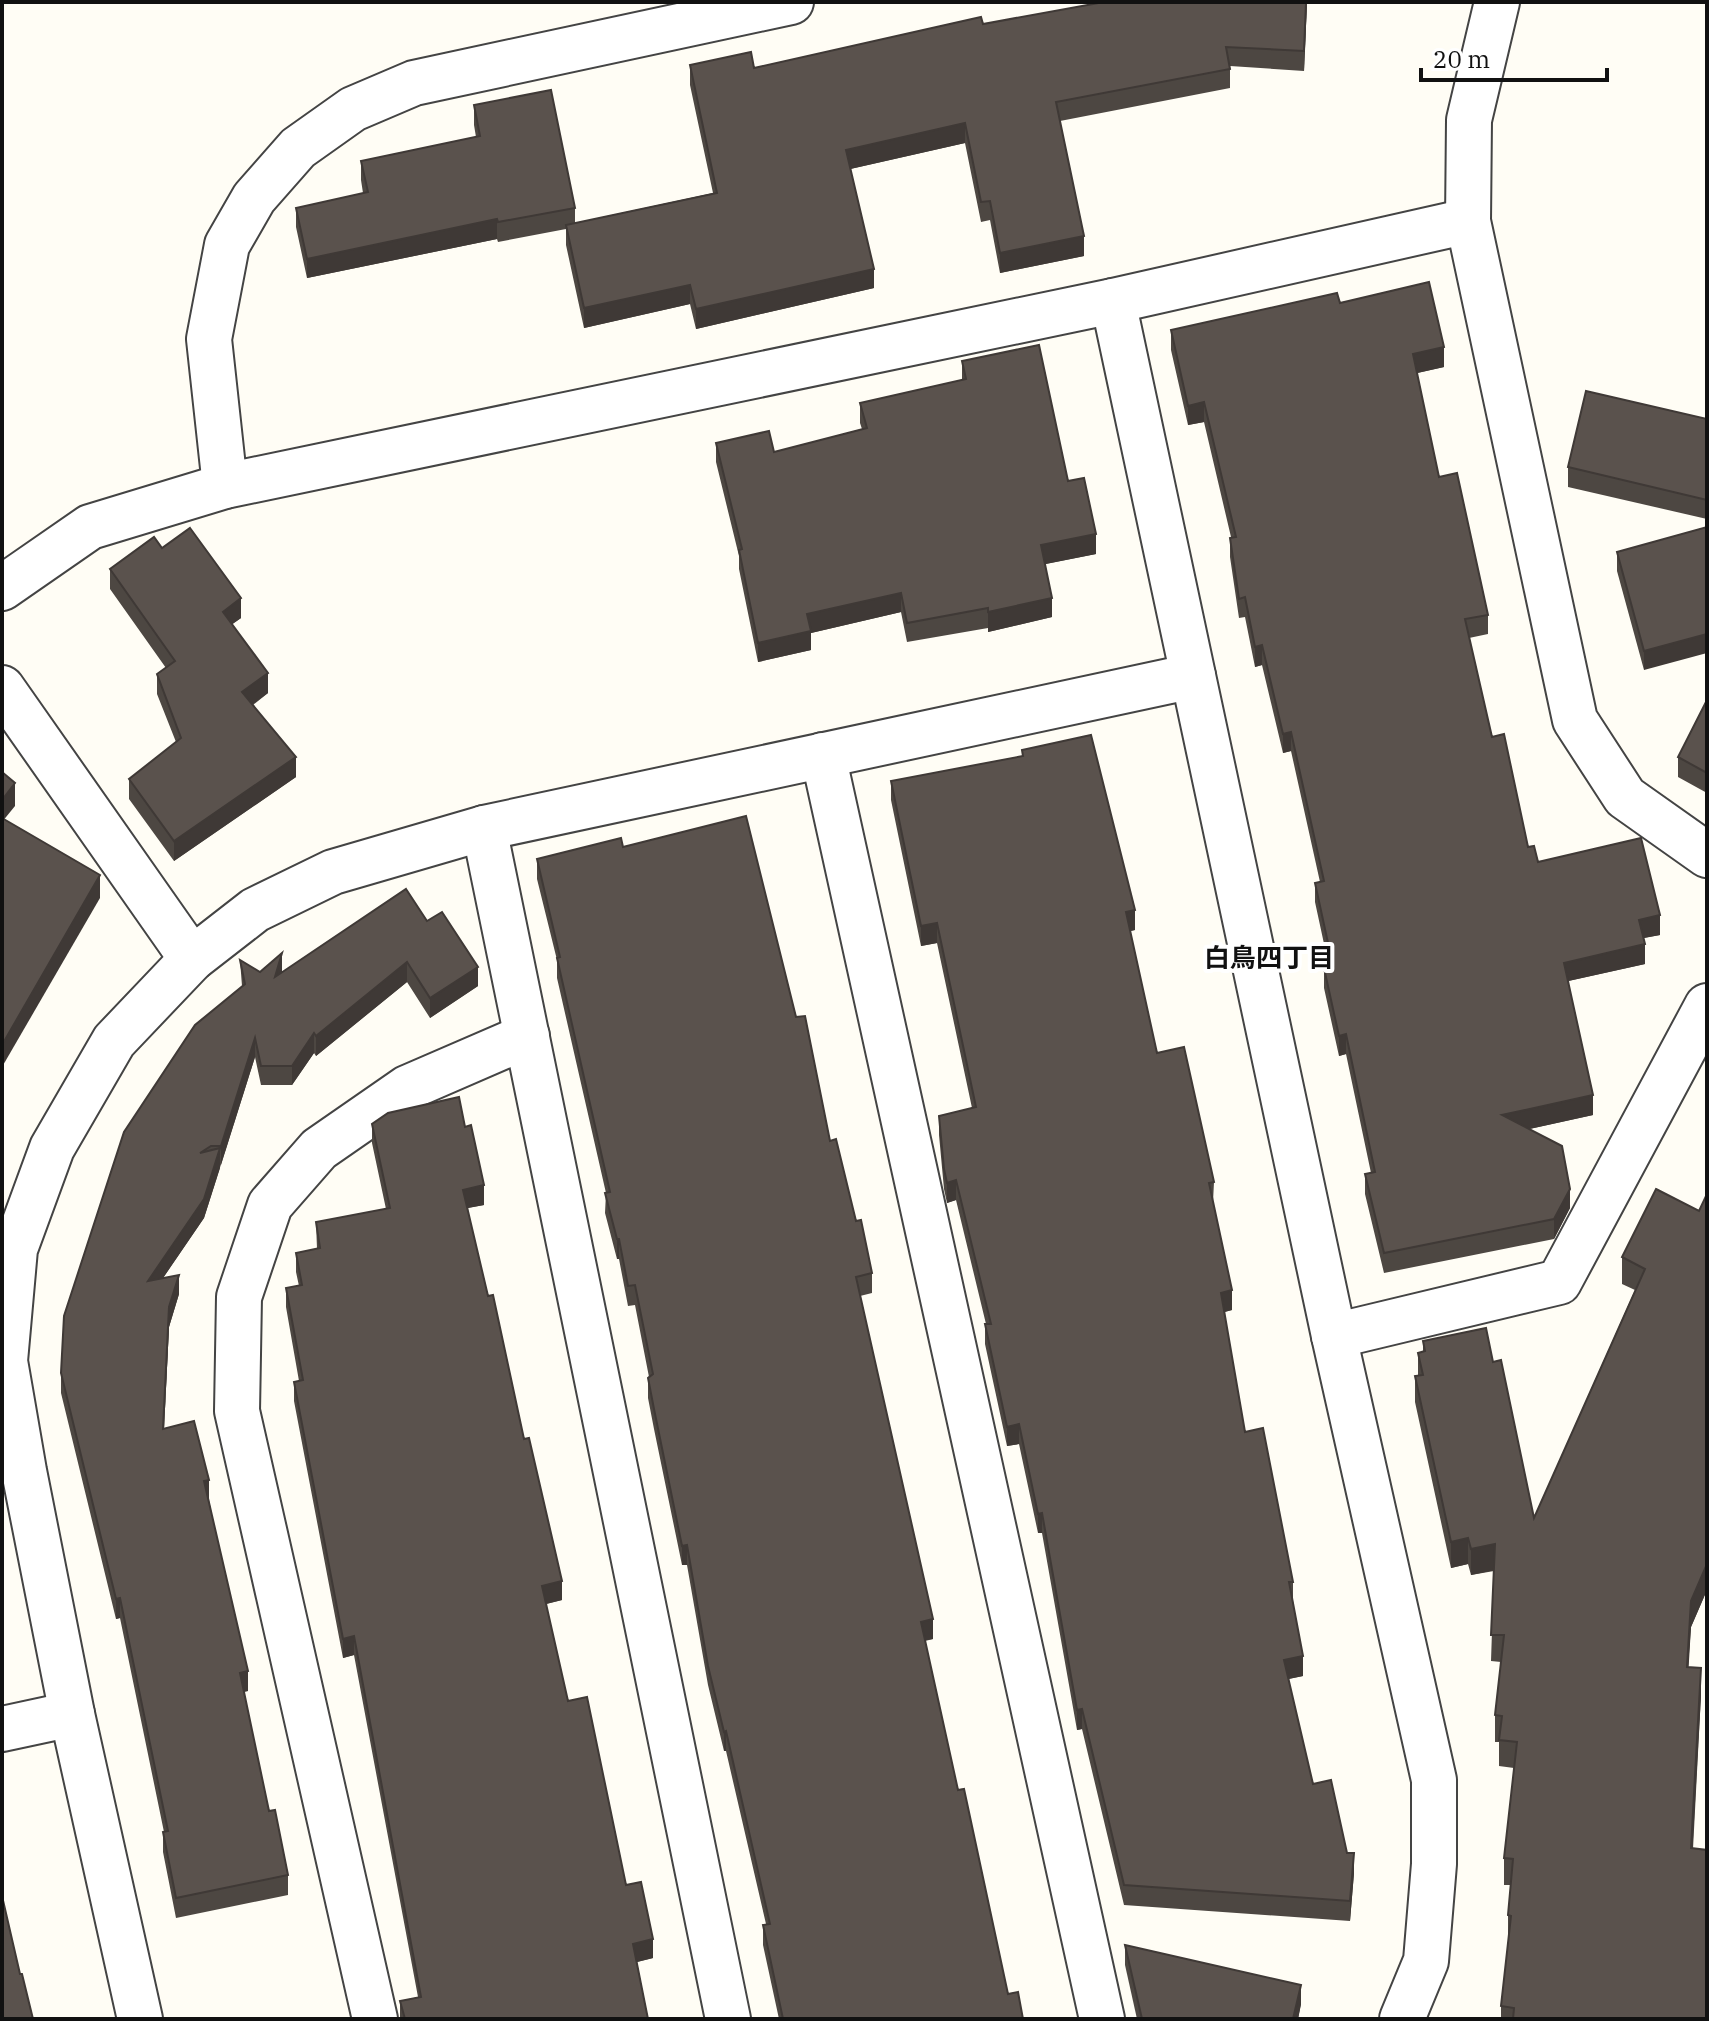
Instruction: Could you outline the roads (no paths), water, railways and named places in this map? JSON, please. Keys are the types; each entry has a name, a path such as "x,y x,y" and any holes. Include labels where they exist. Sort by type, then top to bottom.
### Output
{"street":[{"path":"225,486 209,339 227,245 254,198 298,148 353,109 414,83 791,2"},
{"path":"1497,2 1469,120 1468,221 1575,720 1625,797 1707,855"},
{"path":"2,588 90,527 225,486 1113,301 1468,221"},
{"path":"1113,301 1334,1336 1434,1780 1434,1864 1426,1961 1402,2019"},
{"path":"140,2019 72,1714 5,1361 15,1249 52,1148 114,1041 192,959 255,910 333,872 484,828 1193,676"},
{"path":"2,688 192,959"},
{"path":"823,755 1102,2019"},
{"path":"484,828 728,2019"},
{"path":"1334,1336 1559,1282 1707,1006"},
{"path":"375,2019 237,1411 239,1297 270,1205 319,1149 407,1088 527,1036"},
{"path":"2,1729 72,1714"}],"district":[{"name":"白鳥四丁目","path":"1269,957"}]}
